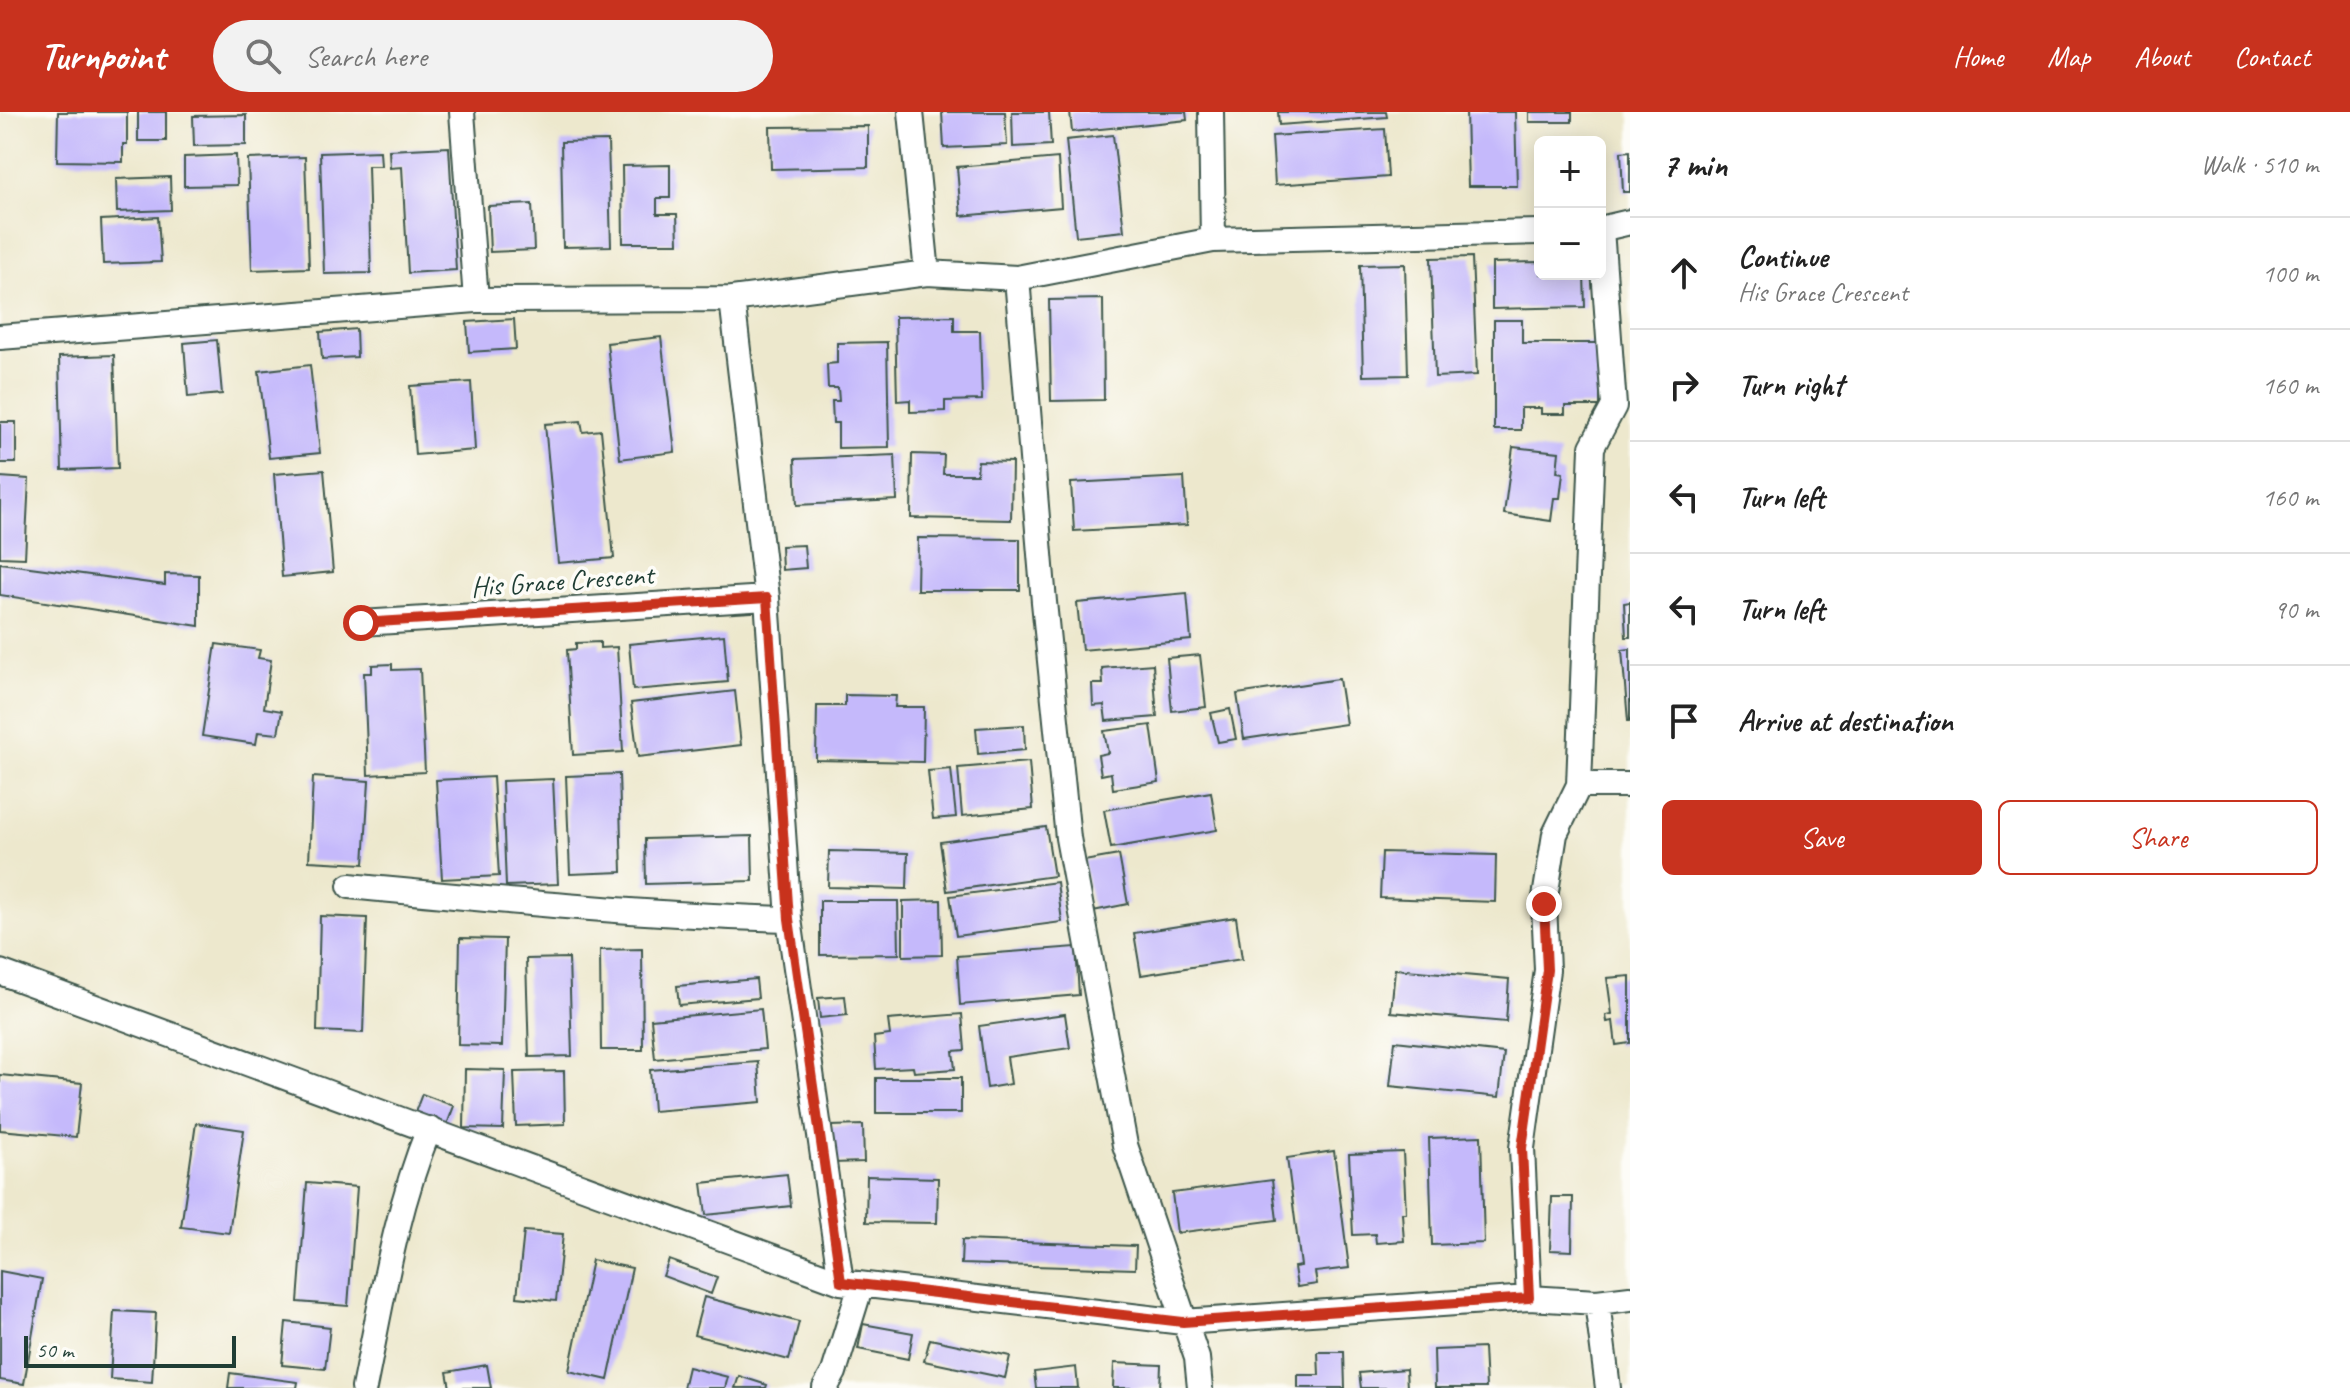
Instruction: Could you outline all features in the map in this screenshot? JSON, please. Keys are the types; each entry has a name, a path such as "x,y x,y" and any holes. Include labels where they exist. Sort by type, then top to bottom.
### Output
{"street":[{"path":"462,112 476,300"},
{"path":"911,112 927,273"},
{"path":"1211,112 1213,240"},
{"path":"1606,228 1630,222"},
{"path":"0,337 476,300 732,299 927,273 1017,278 1213,240 1534,232"},
{"path":"1017,278 1044,602 1068,838 1125,1145 1197,1358 1200,1388"},
{"path":"1529,1298 1522,1148 1547,970 1544,904 1555,834 1579,785 1592,447 1614,406 1605,280"},
{"path":"732,299 767,598 789,919 851,1284 834,1372 825,1388"},
{"name":"His Grace Crescent","path":"361,623 767,598"},
{"path":"1579,785 1630,785"},
{"path":"350,886 566,906 789,919"},
{"path":"0,972 851,1284 1183,1322 1529,1298 1597,1302 1630,1298"},
{"path":"364,1388 400,1213 429,1129"},
{"path":"1597,1302 1608,1388"}],"building":[{"path":"58,112 127,112 127,144 123,144 123,162 57,161"},
{"path":"138,112 166,112 166,141 138,141"},
{"path":"942,112 1005,112 1007,145 944,148"},
{"path":"1012,112 1049,112 1051,145 1013,147"},
{"path":"1070,112 1186,112 1187,120 1072,132"},
{"path":"1278,112 1386,112 1387,117 1279,125"},
{"path":"1466,112 1515,112 1517,186 1468,186"},
{"path":"1529,112 1572,112 1572,122 1529,122"},
{"path":"246,115 246,145 194,146 193,116"},
{"path":"868,126 868,167 771,169 770,127"},
{"path":"1385,129 1388,177 1275,185 1272,136"},
{"path":"1113,135 1124,231 1076,236 1066,140"},
{"path":"608,141 611,246 563,247 561,142"},
{"path":"449,147 456,270 408,273 402,167 390,168 389,150"},
{"path":"380,151 381,166 368,166 371,273 324,274 320,153"},
{"path":"1630,151 1630,192 1623,192 1621,152"},
{"path":"236,155 237,185 184,186 184,157"},
{"path":"305,157 309,268 252,270 248,159"},
{"path":"1058,158 1061,207 961,216 957,167"},
{"path":"670,165 670,198 657,198 657,214 677,214 678,243 623,243 622,166"},
{"path":"170,177 171,210 117,212 116,179"},
{"path":"532,204 534,250 490,252 488,206"},
{"path":"158,217 161,262 103,264 101,220"},
{"path":"1472,257 1477,375 1435,377 1431,258"},
{"path":"1534,262 1534,280 1584,280 1585,307 1492,309 1492,263"},
{"path":"1405,264 1408,375 1363,376 1360,265"},
{"path":"1103,299 1104,400 1051,401 1049,300"},
{"path":"954,316 954,331 980,331 982,400 945,401 945,411 910,412 910,400 897,401 895,317"},
{"path":"514,319 516,349 469,352 467,322"},
{"path":"1494,320 1522,320 1522,343 1600,343 1600,406 1565,406 1565,414 1541,414 1541,408 1521,408 1521,430 1494,430"},
{"path":"356,329 357,357 322,359 320,332"},
{"path":"661,337 675,452 620,459 607,343"},
{"path":"217,340 222,394 188,397 184,343"},
{"path":"887,342 889,447 838,448 838,423 833,423 832,401 839,401 838,388 828,388 827,364 837,363 837,343"},
{"path":"114,355 118,468 62,470 59,357"},
{"path":"310,365 320,453 269,458 259,371"},
{"path":"471,382 475,450 415,455 410,386"},
{"path":"581,421 583,432 601,430 614,558 558,563 545,424"},
{"path":"0,422 16,422 16,463 0,463"},
{"path":"1513,447 1559,452 1557,472 1563,473 1560,498 1554,498 1551,521 1504,514"},
{"path":"912,454 944,455 943,474 977,474 978,461 1012,462 1011,520 911,518"},
{"path":"895,455 897,500 797,505 795,459"},
{"path":"324,470 333,572 282,577 274,474"},
{"path":"0,477 29,479 25,558 0,557"},
{"path":"1184,477 1187,525 1074,531 1071,483"},
{"path":"918,538 1020,539 1020,590 917,590"},
{"path":"804,545 806,568 782,570 781,546"},
{"path":"0,563 165,585 165,574 199,575 199,626 0,595"},
{"path":"1187,593 1191,640 1082,650 1077,603"},
{"path":"1630,602 1630,637 1626,637 1624,603"},
{"path":"724,635 728,682 633,690 629,644"},
{"path":"600,642 600,648 617,647 623,752 573,755 567,650 576,649 576,643"},
{"path":"216,644 260,650 258,658 271,660 264,708 282,711 278,734 258,732 256,744 202,736"},
{"path":"1630,649 1630,721 1628,721 1622,650"},
{"path":"1200,655 1206,707 1172,711 1167,658"},
{"path":"392,664 392,670 420,669 425,772 368,775 364,673 372,673 372,665"},
{"path":"1153,664 1157,717 1106,721 1104,705 1093,706 1092,684 1103,684 1102,668"},
{"path":"1339,679 1346,724 1244,739 1237,694"},
{"path":"735,691 741,745 638,757 631,703"},
{"path":"845,695 896,696 895,707 924,707 923,762 816,760 817,706 845,706"},
{"path":"1230,709 1236,739 1218,742 1211,713"},
{"path":"1024,725 1025,750 978,754 976,728"},
{"path":"1151,725 1159,782 1113,789 1111,773 1101,775 1098,755 1108,753 1104,731"},
{"path":"1029,762 1033,809 962,816 958,768"},
{"path":"951,769 956,817 933,819 928,771"},
{"path":"619,774 622,872 570,874 566,776"},
{"path":"313,777 369,781 364,864 309,861"},
{"path":"493,777 499,876 442,879 436,780"},
{"path":"553,779 558,884 506,886 502,781"},
{"path":"1211,792 1217,830 1111,848 1104,810"},
{"path":"1046,827 1054,876 947,891 940,842"},
{"path":"752,836 753,881 646,884 645,839"},
{"path":"829,851 908,853 907,889 828,887"},
{"path":"1382,852 1496,855 1495,902 1380,898"},
{"path":"1119,855 1128,904 1093,911 1084,861"},
{"path":"1057,882 1062,922 956,936 950,896"},
{"path":"941,900 942,955 903,956 903,901"},
{"path":"820,901 898,901 899,954 820,955"},
{"path":"320,916 367,918 363,1033 317,1031"},
{"path":"1236,917 1242,959 1141,975 1134,933"},
{"path":"460,938 505,939 502,1046 458,1045"},
{"path":"1076,947 1079,995 960,1005 957,956"},
{"path":"642,949 643,1050 601,1050 600,950"},
{"path":"569,958 572,1056 529,1057 526,959"},
{"path":"1395,969 1509,979 1506,1022 1391,1012"},
{"path":"1630,976 1630,1043 1616,1045 1613,1021 1607,1022 1606,1015 1612,1014 1607,978"},
{"path":"756,979 758,998 679,1005 677,986"},
{"path":"845,996 847,1015 820,1018 818,998"},
{"path":"761,1009 765,1049 655,1059 651,1019"},
{"path":"962,1014 965,1050 953,1051 955,1069 914,1072 913,1067 876,1069 874,1037 890,1035 888,1020"},
{"path":"1065,1014 1070,1048 1007,1057 1011,1084 987,1088 979,1026"},
{"path":"1395,1041 1504,1053 1499,1097 1390,1086"},
{"path":"758,1062 761,1102 653,1111 650,1070"},
{"path":"465,1069 505,1070 503,1129 464,1128"},
{"path":"564,1071 565,1124 516,1126 514,1072"},
{"path":"0,1075 82,1083 76,1137 0,1130"},
{"path":"876,1078 961,1078 961,1113 876,1113"},
{"path":"422,1094 454,1106 446,1127 414,1115"},
{"path":"196,1123 244,1130 229,1233 181,1227"},
{"path":"863,1125 864,1162 832,1163 831,1126"},
{"path":"1481,1136 1484,1243 1432,1245 1429,1138"},
{"path":"1334,1151 1349,1268 1315,1272 1317,1284 1297,1287 1294,1267 1301,1266 1287,1158"},
{"path":"1403,1152 1404,1241 1376,1243 1375,1234 1353,1235 1349,1154"},
{"path":"787,1174 791,1206 706,1215 702,1183"},
{"path":"867,1176 938,1178 937,1223 866,1222"},
{"path":"1272,1180 1277,1220 1177,1233 1172,1193"},
{"path":"307,1183 357,1187 348,1306 298,1302"},
{"path":"1552,1197 1573,1197 1572,1251 1550,1250"},
{"path":"524,1231 563,1234 556,1301 517,1297"},
{"path":"962,1240 1136,1246 1135,1269 961,1264"},
{"path":"592,1260 632,1268 608,1380 569,1371"},
{"path":"669,1260 717,1277 711,1294 663,1276"},
{"path":"0,1271 42,1279 24,1384 0,1380"},
{"path":"704,1297 799,1322 789,1360 694,1335"},
{"path":"114,1311 156,1313 152,1382 110,1379"},
{"path":"286,1322 330,1327 325,1369 282,1365"},
{"path":"863,1324 913,1333 908,1359 858,1349"},
{"path":"930,1339 1010,1356 1005,1378 924,1361"},
{"path":"1484,1348 1486,1388 1435,1388 1434,1350"},
{"path":"1318,1352 1344,1352 1345,1388 1298,1388 1298,1375 1319,1375"},
{"path":"1114,1363 1161,1365 1160,1388 1113,1388"},
{"path":"487,1365 491,1388 450,1388 447,1372"},
{"path":"688,1367 728,1377 725,1388 683,1388"},
{"path":"1076,1367 1078,1388 1036,1388 1034,1372"},
{"path":"1406,1369 1407,1388 1361,1388 1359,1373"},
{"path":"230,1373 298,1382 297,1388 228,1388"},
{"path":"739,1376 767,1385 766,1388 735,1388"}],"route":[{"path":"361,623 767,598 789,919 841,1282 1183,1322 1529,1298 1522,1148 1547,970 1544,904"}]}
